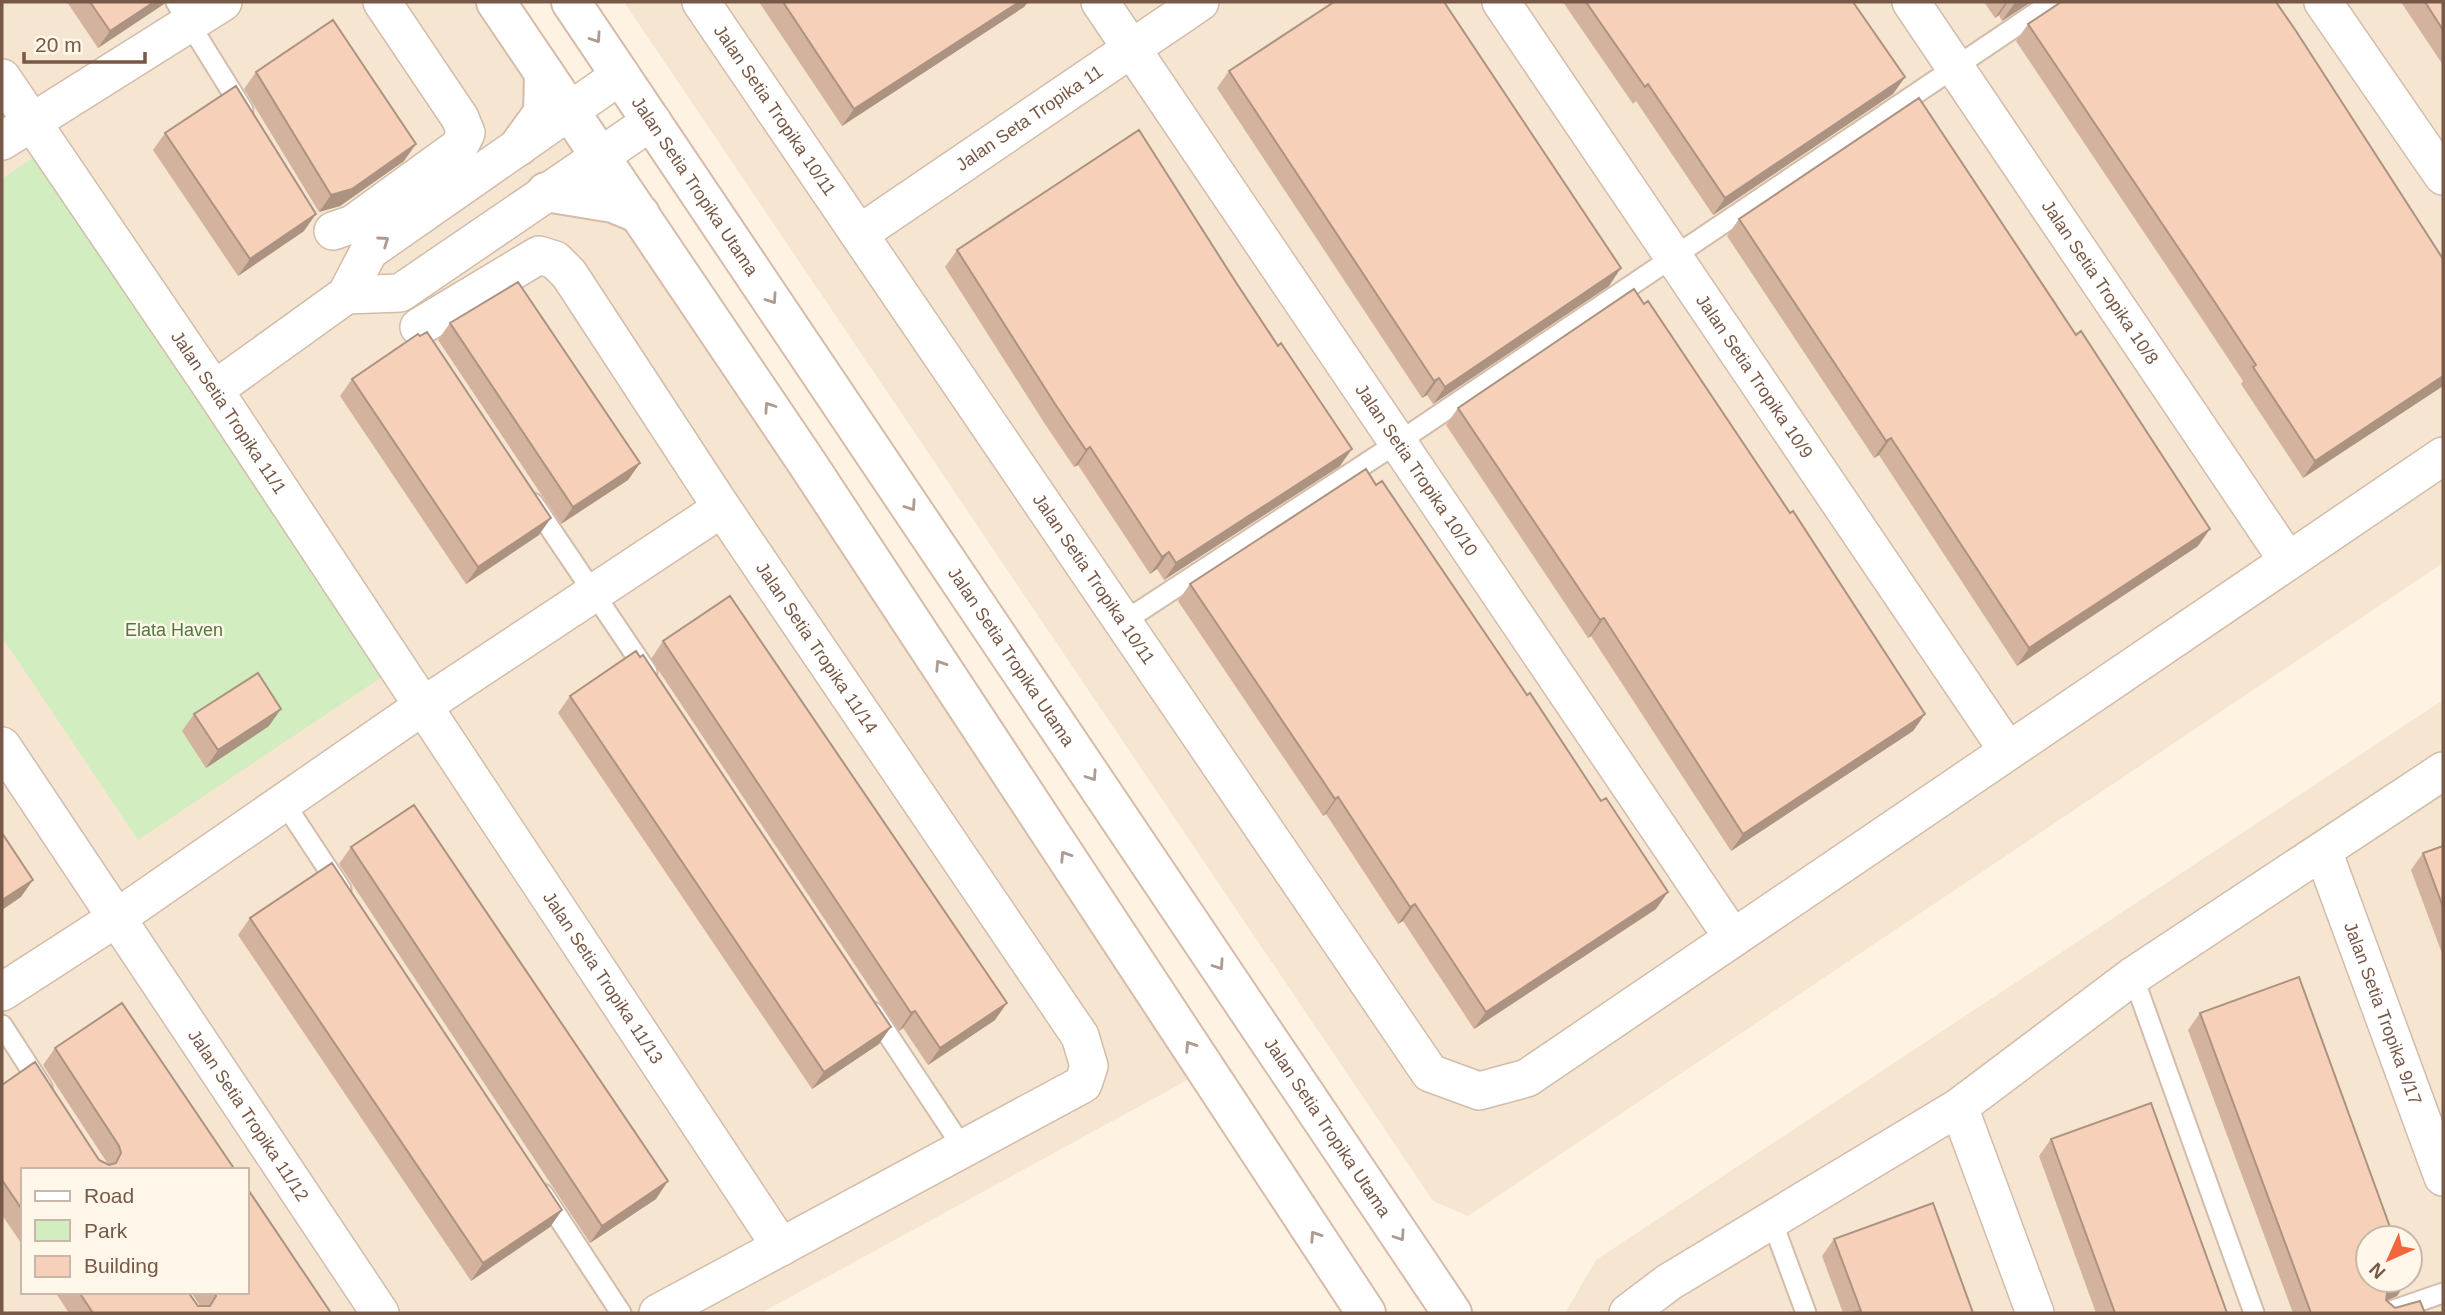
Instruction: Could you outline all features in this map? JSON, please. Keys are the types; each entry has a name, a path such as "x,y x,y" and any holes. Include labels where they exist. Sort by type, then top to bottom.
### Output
{"main road":[{"path":"496,2 807,463 1366,1313"},
{"name":"Jalan Setia Tropika Utama","path":"571,2 1452,1313"},
{"path":"519,146 543,113 544,73"},
{"path":"546,192 592,199 639,214"}],"street":[{"path":"2,141 183,12 223,2"},
{"path":"322,226 353,225 459,147 466,133 460,118 382,2"},
{"name":"Jalan Setia Tropika 10/11","path":"701,2 1430,1073 1479,1091 1527,1078 2443,456"},
{"name":"Jalan Setia Tropika 10/10","path":"1100,2 1733,938"},
{"name":"Jalan Seta Tropika 11","path":"859,234 1200,2"},
{"name":"Jalan Setia Tropika 10/9","path":"1501,2 2008,751"},
{"name":"Jalan Setia Tropika 10/8","path":"1911,2 2288,562"},
{"path":"2323,2 2443,176"},
{"path":"214,390 346,295 369,251 621,75"},
{"name":"Jalan Setia Tropika 11/1","path":"2,78 214,390 423,706"},
{"path":"346,295 400,293 652,121"},
{"path":"435,205 465,248"},
{"name":"Jalan Setia Tropika 11/14","path":"423,337 539,256 555,260 569,274 722,508 1080,1036 1089,1066 1083,1084 963,1148"},
{"path":"2,992 118,917 423,706 722,508"},
{"name":"Jalan Setia Tropika 11/13","path":"423,706 781,1247"},
{"name":"Jalan Setia Tropika 11/12","path":"2,746 380,1313"},
{"path":"1628,1313 1669,1282 1959,1107 2133,976 2443,771"},
{"name":"Jalan Setia Tropika 9/17","path":"2323,851 2443,1177"},
{"path":"1959,1107 2035,1313"},
{"path":"658,1313 963,1148"}],"lane":[{"path":"1123,622 1397,443 2052,2"},
{"path":"183,12 254,128"},
{"path":"526,492 655,685"},
{"path":"284,802 353,906"},
{"path":"2133,976 2254,1313"},
{"path":"863,998 963,1148"},
{"path":"2,1026 53,1103"},
{"path":"529,1174 621,1313"},
{"path":"1772,1221 1806,1313"},
{"path":"2385,1313 2443,1293"}],"shaded area":[{"path":"2,2 486,2 1206,1070 761,1313 2,1313"},
{"path":"624,2 2443,2 2443,563 1468,1216 1433,1201"},
{"path":"2443,700 2443,1313 1565,1313 1596,1260"}],"green space":[{"name":"Elata Haven","path":"34,157 382,677 138,840 2,637 2,179"}],"building":[{"path":"90,2 154,2 110,31"},
{"path":"783,2 1019,2 854,109"},
{"path":"1334,2 1444,2 1621,268 1445,387 1439,378 1434,381 1229,71"},
{"path":"1586,2 1853,2 1905,77 1725,198 1648,84 1645,87"},
{"path":"2061,2 2276,2 2443,259 2443,376 2315,461 2253,367 2256,365 2216,304 2028,24"},
{"path":"2425,2 2443,2 2443,30"},
{"path":"333,20 416,144 352,189 331,195 256,72"},
{"path":"236,86 316,214 250,259 165,133"},
{"path":"1919,98 2076,335 2081,331 2210,529 2029,648 1891,438 1886,441 1739,219"},
{"path":"1139,130 1278,346 1281,343 1352,449 1176,563 1169,552 1162,557 1090,447 1086,450 957,250"},
{"path":"518,282 640,463 573,507 450,323"},
{"path":"1634,289 1644,304 1648,301 1790,513 1793,511 1925,714 1743,834 1604,618 1600,620 1458,408"},
{"path":"427,332 551,518 478,567 352,379 418,334 420,336"},
{"path":"1366,469 1376,485 1382,481 1527,695 1530,693 1601,801 1606,798 1668,892 1486,1012 1415,904 1410,907 1338,797 1335,799 1190,584"},
{"path":"730,596 1007,1003 940,1048 915,1011 911,1013 663,641"},
{"path":"636,651 640,657 643,655 891,1027 824,1072 570,696"},
{"path":"258,673 281,709 218,750 194,714"},
{"path":"414,805 668,1181 602,1226 351,847"},
{"path":"2,833 33,880 2,900"},
{"path":"2443,846 2443,907 2423,853"},
{"path":"332,863 562,1210 483,1263 250,918"},
{"path":"2299,977 2389,1224 2354,1224 2354,1294 2387,1294 2386,1300 2395,1308 2420,1301 2425,1313 2311,1313 2200,1013"},
{"path":"122,1003 234,1168 21,1168 21,1208 2,1180 2,1085 35,1062 99,1160 109,1165 116,1163 121,1153 55,1048"},
{"path":"2151,1103 2227,1313 2115,1313 2051,1139"},
{"path":"248,1189 331,1313 93,1313 80,1294 189,1294 198,1306 210,1306 215,1294 248,1294"},
{"path":"1933,1203 1973,1313 1853,1313 1861,1311 1834,1239"}]}
